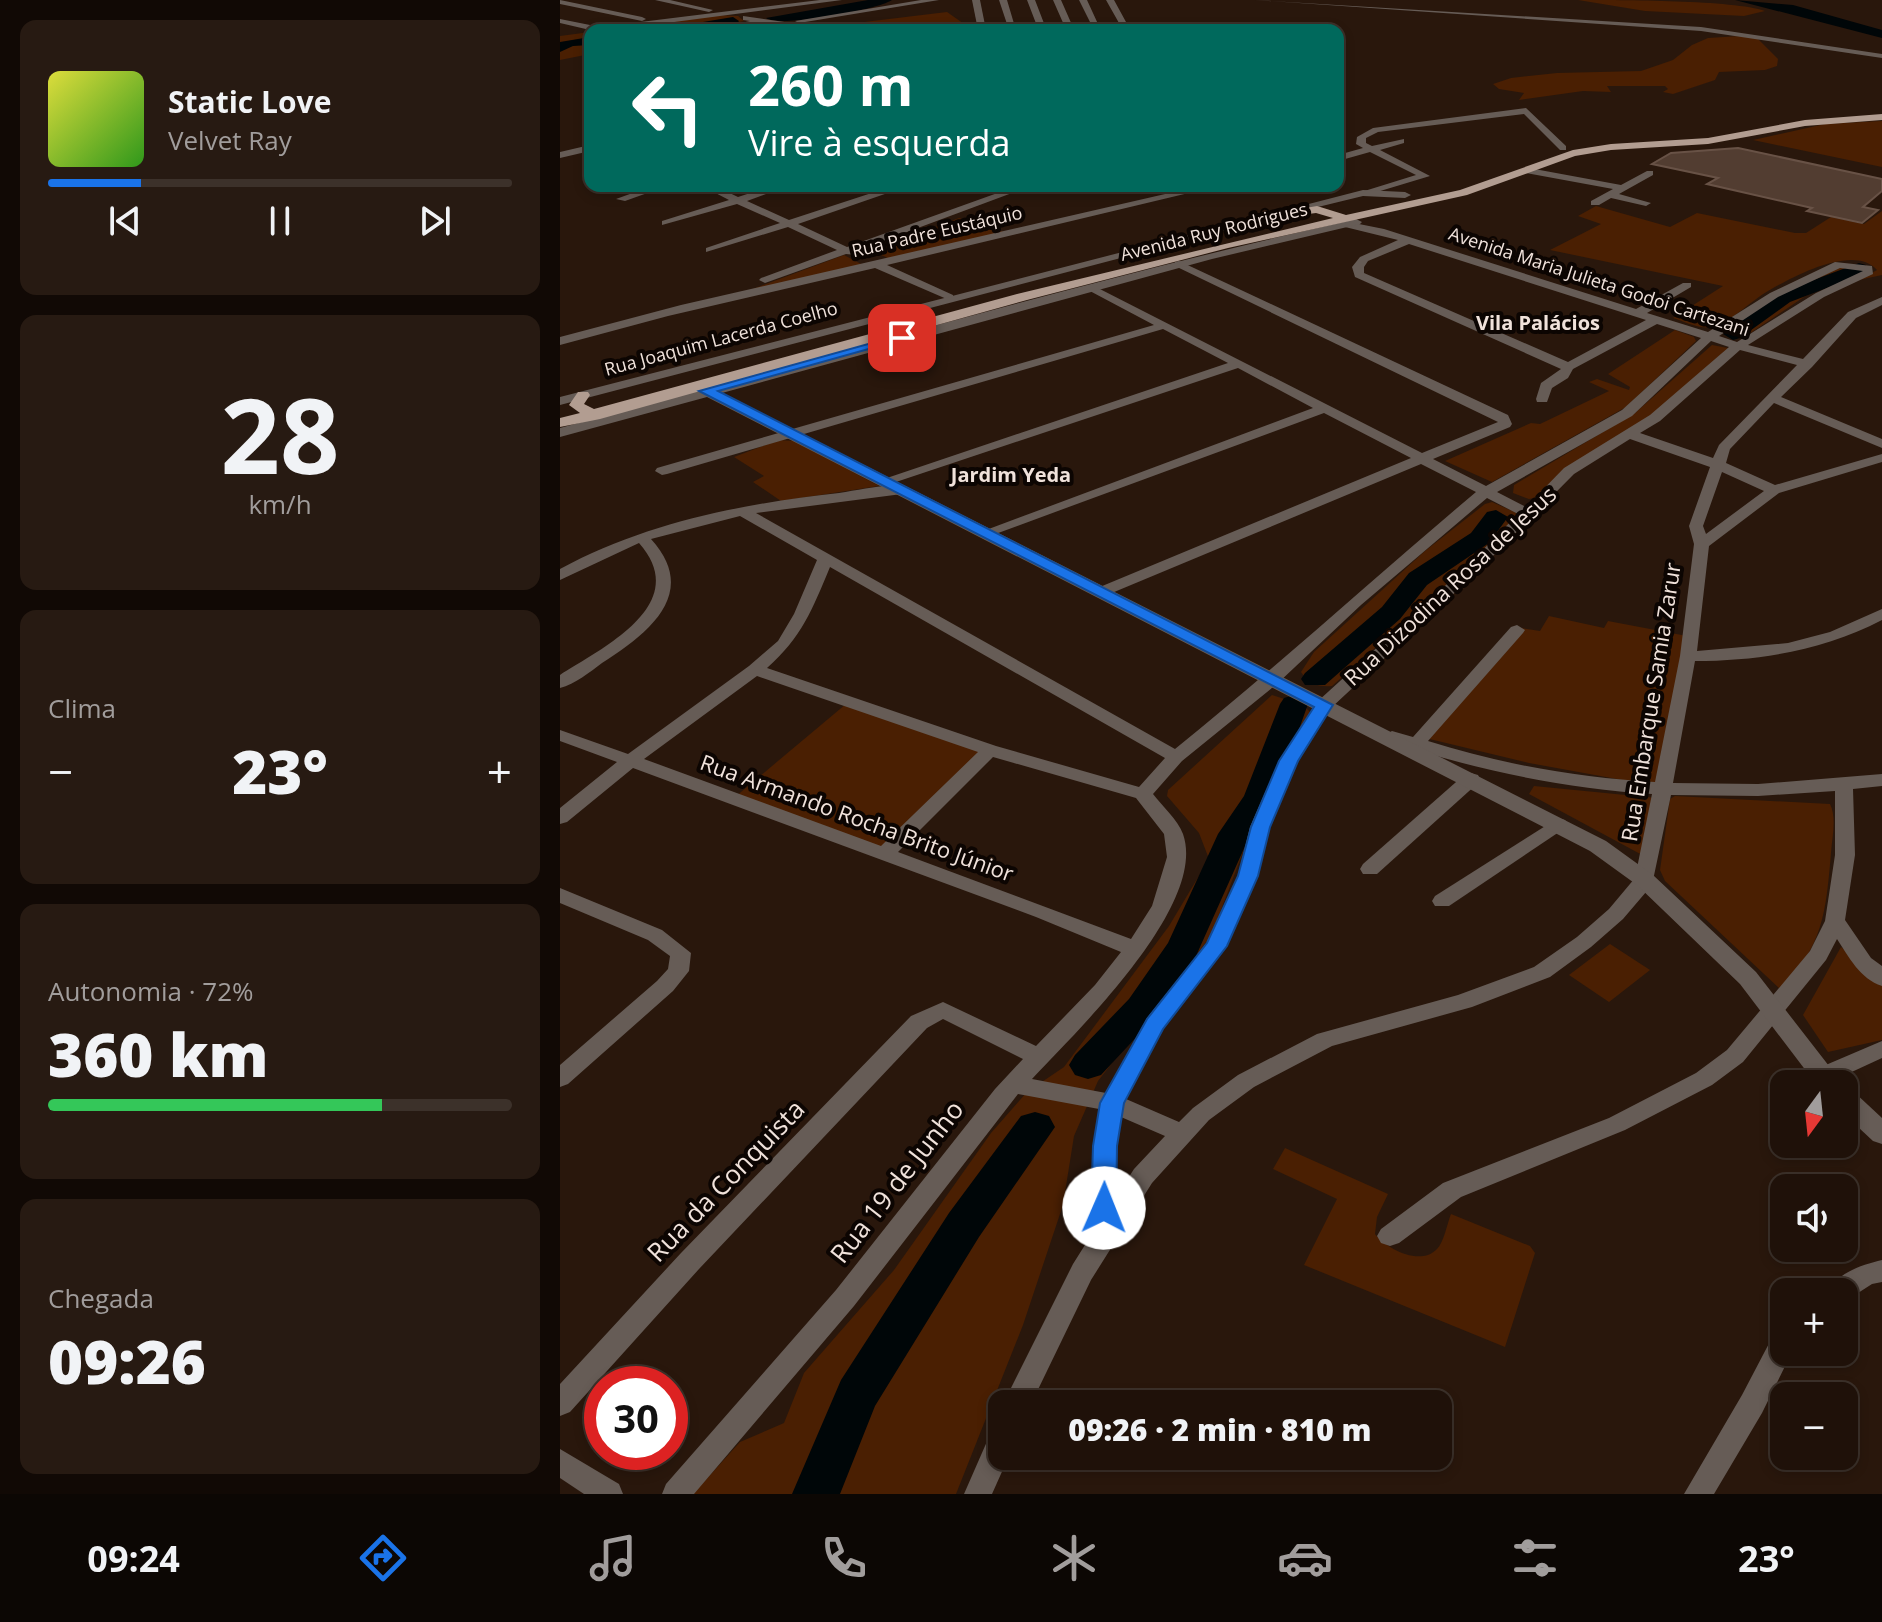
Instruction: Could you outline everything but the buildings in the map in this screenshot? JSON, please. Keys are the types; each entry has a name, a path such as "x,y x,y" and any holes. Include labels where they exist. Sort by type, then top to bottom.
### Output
{"main road":[{"name":"Avenida Ruy Rodrigues","path":"560,423 583,405 1184,242 1491,175 1563,148 1610,140 1700,135 1794,117 1882,111"},
{"name":"Avenida Ruy Rodrigues","path":"560,409 1022,297 1350,222 1463,193 1529,171 1562,156 1596,149 1708,141 1805,123 1882,117"},
{"path":"1252,220 1325,211 1350,222"},
{"path":"583,405 623,414"}],"street":[{"path":"659,0 786,24 935,0"},
{"path":"780,0 804,4"},
{"path":"638,24 838,0"},
{"path":"976,0 981,24"},
{"path":"1003,0 1010,24"},
{"path":"1031,0 1040,24"},
{"path":"1057,0 1068,24"},
{"path":"1083,0 1095,24"},
{"path":"1110,0 1123,24 1144,24"},
{"path":"1259,0 1702,27"},
{"path":"1292,0 1702,27 1882,54"},
{"path":"560,2 653,22"},
{"path":"836,24 927,13"},
{"path":"560,21 584,27"},
{"path":"749,24 762,21"},
{"path":"560,34 584,31"},
{"path":"1363,193 1425,176 1361,144 1362,137 1376,130 1526,111 1563,148"},
{"path":"1344,156 1401,141"},
{"path":"560,155 584,149"},
{"path":"1529,171 1622,188"},
{"path":"1595,203 1650,173"},
{"path":"621,199 643,192"},
{"path":"720,192 949,297"},
{"path":"666,223 763,192"},
{"path":"710,250 885,192"},
{"path":"560,341 669,313 1009,192"},
{"name":"Rua Padre Eustáquio","path":"669,313 1187,192"},
{"name":"Rua Joaquim Lacerda Coelho","path":"560,401 583,405 949,297 1252,220 1363,193 1405,195"},
{"path":"1610,195 1646,203"},
{"path":"560,433 1179,264 1350,222"},
{"name":"Avenida Maria Julieta Godoi Cartezani","path":"1350,222 1738,346 1808,364"},
{"path":"1408,240 1364,259 1358,267 1359,275 1568,367"},
{"path":"1101,592 1505,424 1503,418 1179,264"},
{"name":"Rua Dizodina Rosa de Jesus","path":"1103,1238 1105,1146 1112,1103 1155,1024 1216,946 1248,876 1260,827 1288,761 1324,705 1569,471 1655,418 1738,346 1820,295 1869,272 1868,268 1839,264 1774,295 1710,336"},
{"path":"1638,313 1687,285"},
{"path":"1092,288 1527,513"},
{"name":"Rua Embarque Samia Zarur","path":"1645,880 1688,656 1701,546 1696,526 1716,464 1724,448 1775,399 1852,315 1882,300"},
{"path":"1542,399 1546,386 1564,375 1568,367 1657,319"},
{"path":"662,471 1165,325"},
{"path":"755,670 990,750 1143,794 1176,757 1272,679 1355,602 1484,493 1627,413 1710,336"},
{"path":"885,481 1239,364"},
{"path":"706,391 1369,728 1413,747 1558,824 1645,880 1748,978 1818,1070"},
{"path":"1775,399 1882,444"},
{"path":"985,533 1325,408"},
{"path":"1629,434 1716,464 1774,490"},
{"path":"1701,546 1774,490 1882,458"},
{"path":"560,575 596,553 744,512 792,502 902,490"},
{"path":"744,512 1176,757"},
{"path":"560,683 630,635 660,604 665,582 663,567 642,538"},
{"path":"560,818 630,761 755,670 795,628 826,557"},
{"path":"1688,656 1735,657 1788,648 1855,629 1882,614"},
{"path":"1413,747 1517,630"},
{"name":"Rua Armando Rocha Brito Júnior","path":"560,735 1043,912 1135,949"},
{"path":"1413,747 1575,781 1664,790 1789,791 1882,780"},
{"path":"883,855 990,750"},
{"path":"1370,869 1471,779"},
{"path":"1390,1236 1452,1190 1617,1124 1704,1079 1735,1056 1819,955 1835,921 1845,855 1844,785"},
{"name":"Rua 19 de Junho","path":"676,1494 845,1298 1013,1084 1103,990 1135,949 1162,906 1175,868 1177,847 1163,816 1143,794"},
{"path":"1442,901 1558,824"},
{"path":"1024,1390 1082,1272 1103,1238 1143,1176 1201,1114 1246,1081 1325,1040 1464,1001 1542,972 1605,923 1645,880"},
{"path":"560,895 655,935 681,953 678,971 665,986 560,1078"},
{"path":"1835,921 1864,963 1882,978"},
{"name":"Rua da Conquista","path":"560,1403 690,1261 919,1022 943,1010 1038,1057"},
{"path":"1844,1070 1882,1049"},
{"path":"1013,1084 1112,1103 1183,1134"},
{"path":"1858,1111 1882,1134"},
{"path":"1858,1280 1882,1271"},
{"path":"1698,1494 1752,1404 1770,1363"},
{"path":"560,1462 609,1494"},
{"path":"978,1494 988,1470"}],"shaded area":[{"path":"1578,0 1704,3 1765,11 1744,16 1645,11"},
{"path":"947,12 964,24 857,24"},
{"path":"716,15 738,16 744,21 727,24 652,24"},
{"path":"584,33 584,55 560,60 560,36"},
{"path":"1708,38 1757,38 1778,59 1777,66 1765,70 1719,72 1715,80 1673,94 1663,92 1668,89 1665,86 1607,86 1611,92 1583,91 1519,100 1524,93 1499,89 1493,84 1511,78 1557,73 1641,71 1673,60 1692,45"},
{"path":"1882,121 1882,167 1753,140 1825,124"},
{"path":"1596,206 1670,227 1697,213 1795,233 1806,233 1831,217 1864,224 1882,211 1882,275 1859,280 1877,270 1867,263 1854,260 1823,265 1768,291 1723,323 1700,327 1673,318 1723,286 1550,250 1601,224 1578,216"},
{"path":"959,218 1011,234 896,262 873,251"},
{"path":"844,255 863,265 734,296"},
{"path":"1842,266 1859,270 1804,297 1743,338 1725,334 1770,302"},
{"path":"1675,330 1694,337 1696,341 1626,407 1492,482 1445,461 1531,423 1540,424 1609,391 1589,382 1597,379 1629,390 1630,387 1608,374"},
{"path":"1712,345 1728,348 1655,414 1539,497 1529,499 1513,493 1514,485 1635,413"},
{"path":"778,440 794,441 879,486 781,501 753,482 764,476 734,457"},
{"path":"1492,502 1519,514 1468,566 1332,686 1314,684 1304,676 1301,672 1314,652 1425,551 1485,504"},
{"path":"1549,616 1604,628 1608,621 1687,636 1661,787 1529,763 1417,736 1514,627 1540,631"},
{"path":"1272,695 1303,705 1311,713 1253,826 1211,936 1098,1081 1074,1136 1063,1205 1023,1325 997,1390 988,1390 988,1413 956,1494 693,1494 740,1442 784,1423 804,1373 894,1270 991,1133 1027,1092 1064,1067 1169,926 1209,859 1199,833 1167,796 1168,790"},
{"path":"846,704 985,750 881,850 735,797"},
{"path":"1534,786 1656,798 1644,856 1529,794"},
{"path":"1675,796 1830,804 1833,835 1820,927 1805,958 1780,989 1665,881 1660,870 1670,799"},
{"path":"1610,944 1650,970 1609,1002 1569,975"},
{"path":"1841,947 1882,984 1882,1040 1828,1052 1803,1015"},
{"path":"1285,1148 1388,1194 1377,1217 1375,1234 1404,1254 1422,1256 1437,1249 1451,1214 1530,1246 1535,1253 1505,1347 1304,1265 1337,1199 1273,1169"}],"waterway":[{"path":"772,18 812,15 886,0"},
{"path":"1741,0 1793,9 1882,34"},
{"path":"709,24 733,21"},
{"path":"560,48 570,42 584,41"},
{"path":"1733,334 1783,298 1859,269"},
{"path":"1315,679 1391,613 1418,579 1480,538 1496,517"},
{"path":"1088,1065 1142,1008 1184,947 1234,834 1259,797 1294,704"},
{"path":"816,1494 857,1395 964,1225 1035,1127"}],"district":[{"name":"Vila Palácios","path":"1538,323"},
{"name":"Jardim Yeda","path":"1011,475"}],"route":[{"path":"902,338 706,391 1324,705 1288,761 1260,827 1248,876 1216,946 1155,1024 1112,1103 1105,1146 1104,1208"}]}
